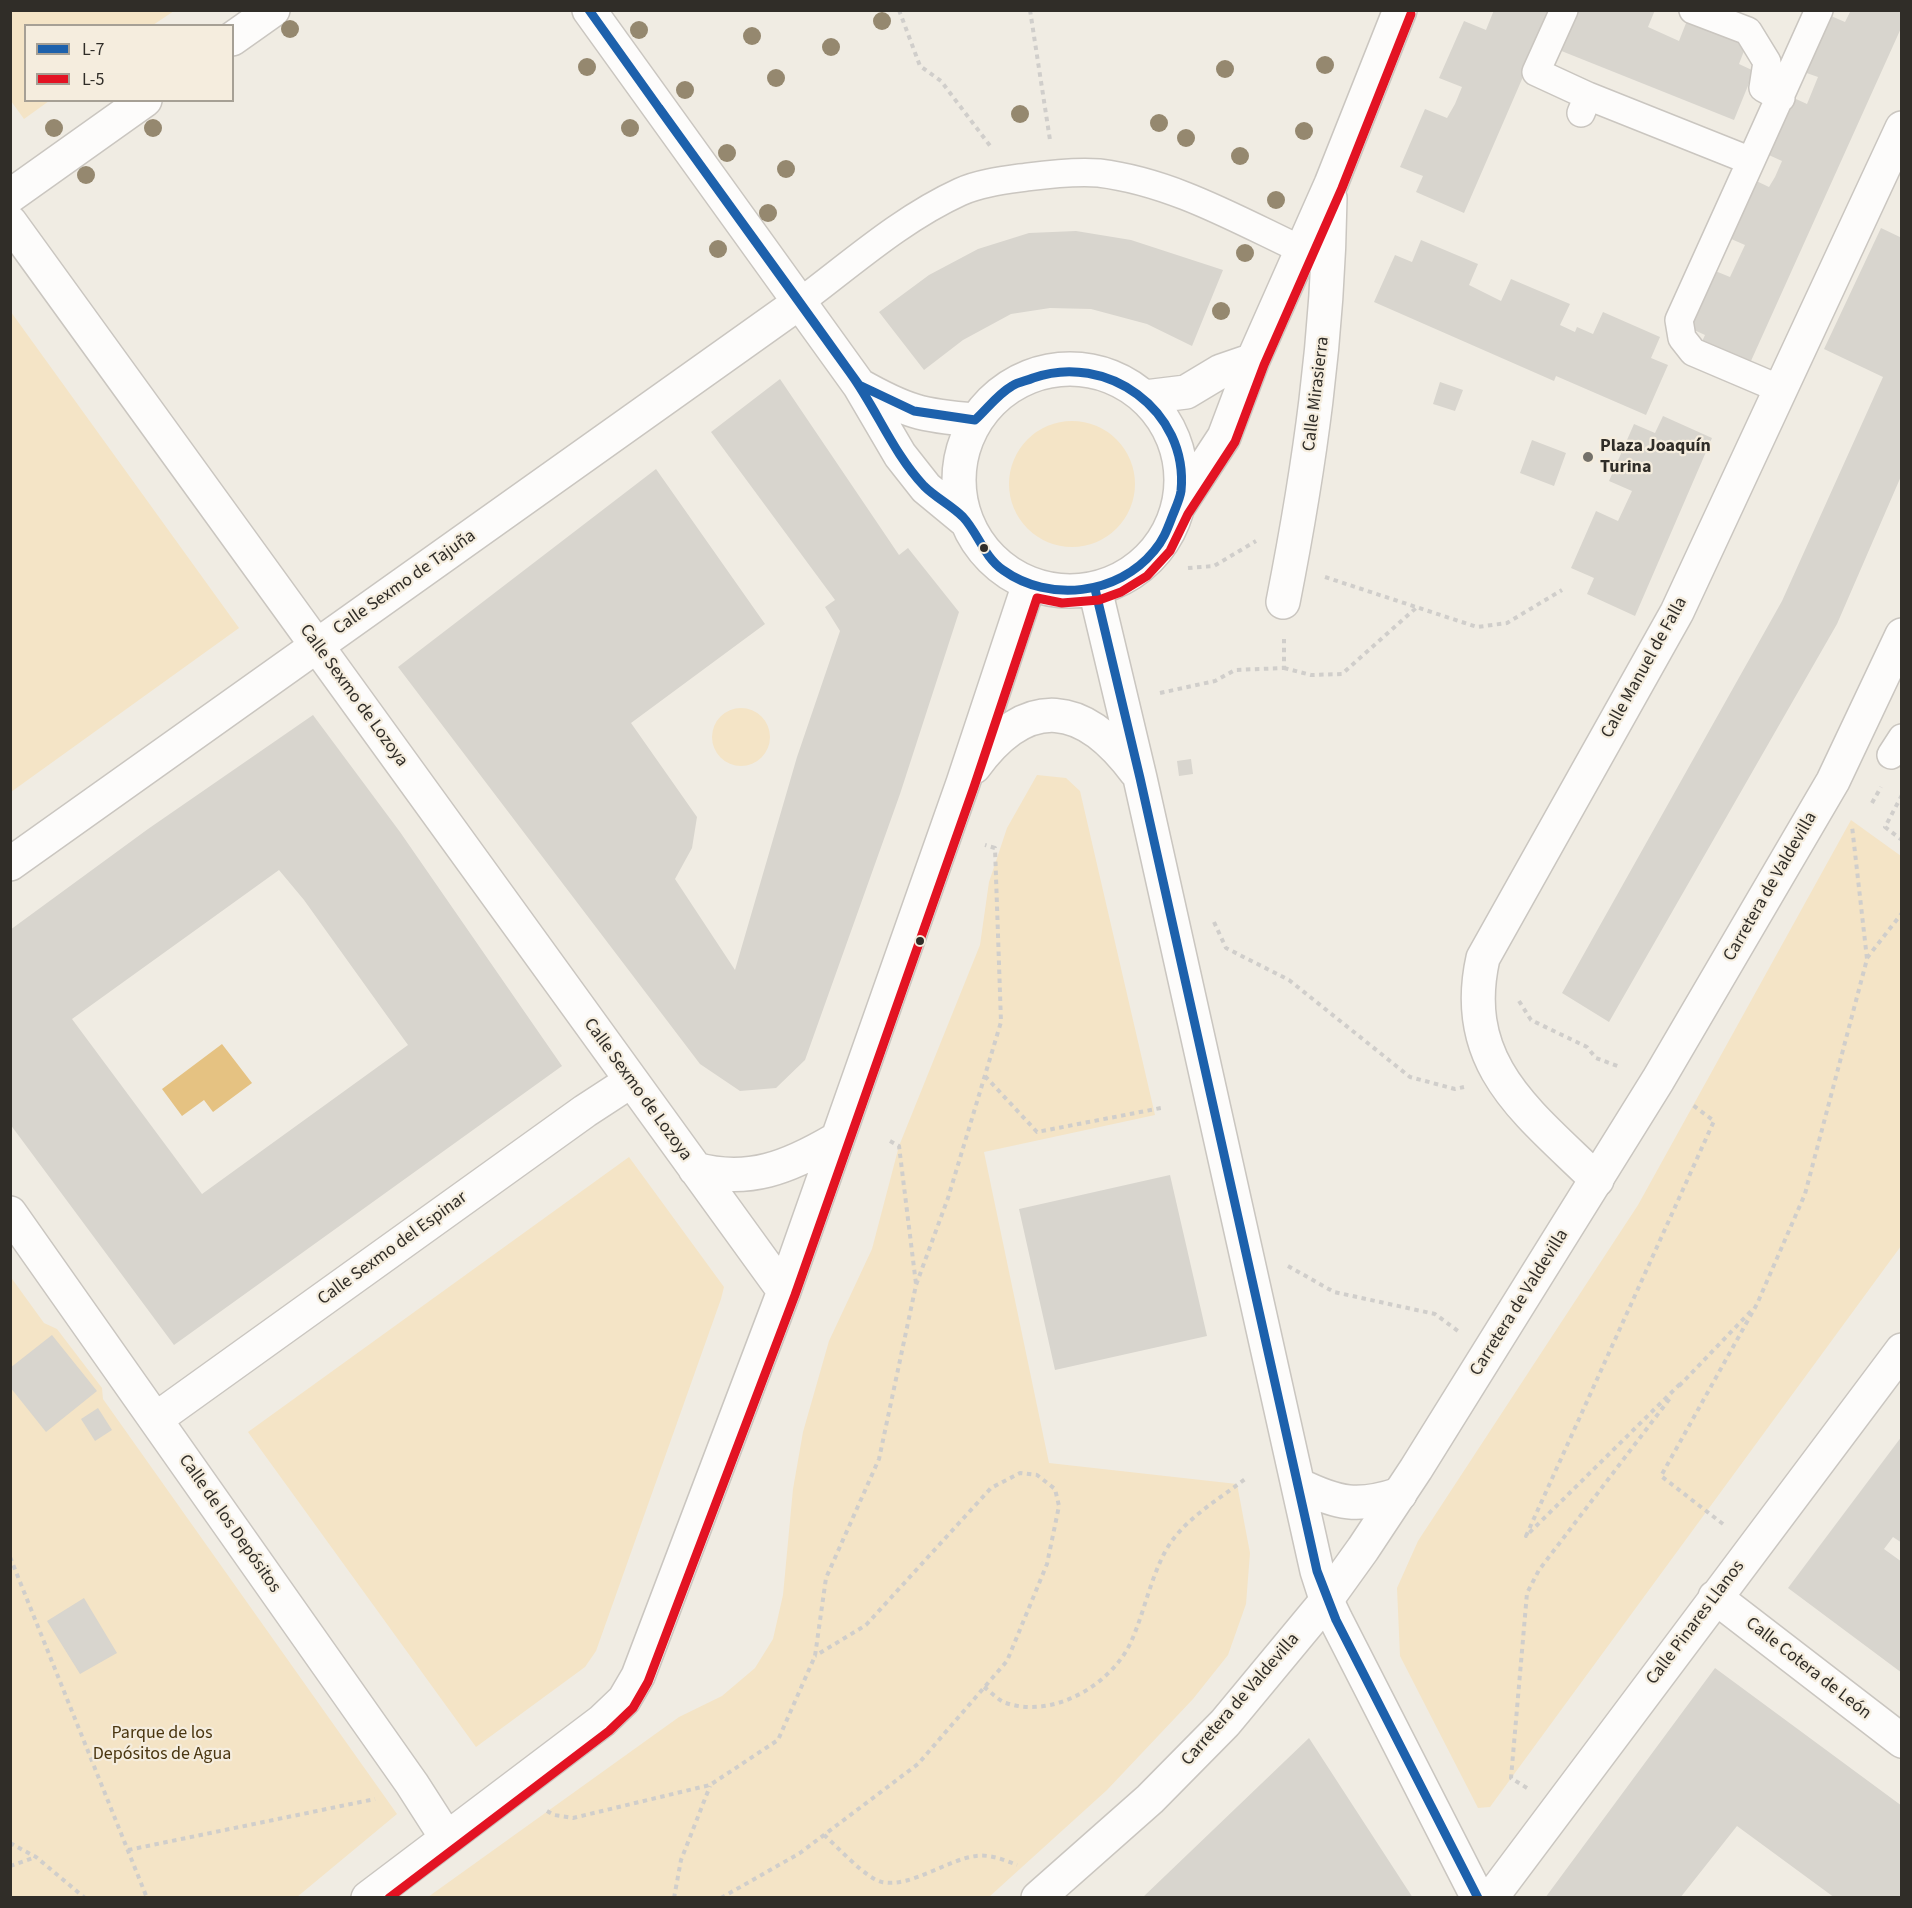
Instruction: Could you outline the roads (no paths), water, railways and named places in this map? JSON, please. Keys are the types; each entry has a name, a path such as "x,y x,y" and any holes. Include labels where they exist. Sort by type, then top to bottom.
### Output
{"street":[{"path":"234,38 273,10"},
{"path":"589,10 859,385 900,455 926,488 966,521"},
{"name":"Calle Mirasierra","path":"1177,508 1224,437 1253,360 1331,184 1400,10"},
{"path":"1564,10 1536,72 1585,104 1751,161"},
{"path":"1693,10 1748,32 1767,62 1763,88 1781,98"},
{"path":"1780,389 1693,352 1682,338 1679,320 1819,10"},
{"path":"10,196 142,102"},
{"name":"Calle Manuel de Falla","path":"1597,1180 1512,1095 1500,1078 1485,1046 1478,1014 1477,984 1483,958 1677,612 1902,128"},
{"path":"800,303 900,226 962,191 1015,178 1097,173 1145,182 1193,198 1302,250"},
{"name":"Calle Mirasierra","path":"1284,602 1301,512 1321,378 1329,267 1331,184"},
{"name":"Calle Sexmo de Lozoya","path":"10,222 784,1292"},
{"name":"Calle Sexmo de Tajuña","path":"10,864 800,303"},
{"path":"1145,397 1186,392 1221,371 1253,360"},
{"path":"1074,369 1112,377 1145,397 1169,429 1177,448 1181,489 1177,508 1160,545 1140,567 1116,581 1095,589 1062,591 1029,584 1002,569 981,548 966,521 958,487 959,461 975,420 1001,391 1035,374 1045,372 1074,369"},
{"path":"859,385 908,410 931,416 975,420"},
{"path":"368,1898 602,1720 624,1700 638,1676 784,1292 835,1140 963,783 1029,584"},
{"path":"1095,589 1326,1599 1478,1898"},
{"name":"Carretera de Valdevilla","path":"1046,1891 1179,1771 1241,1704 1326,1599 1400,1494 1658,1080 1833,781 1902,635"},
{"path":"963,783 990,745 1011,727 1035,716 1063,716 1090,726 1120,750 1140,778"},
{"name":"Calle Sexmo del Espinar","path":"156,1419 575,1118 631,1081"},
{"name":"Calle Sexmo de Lozoya","path":"695,1169 720,1176 772,1170 801,1161 835,1140"},
{"name":"Calle de los Depósitos","path":"10,1213 412,1784 446,1837"},
{"name":"Calle Pinares Llanos","path":"1491,1898 1902,1350"},
{"path":"1299,1485 1323,1497 1360,1504 1400,1494"},
{"name":"Calle Cotera de León","path":"1715,1597 1902,1740"}],"place":[{"name":"Plaza Joaquín Turina","path":"1588,457"}],"park label":[{"name":"Parque de los Depósitos de Agua","path":"162,1744"}]}
